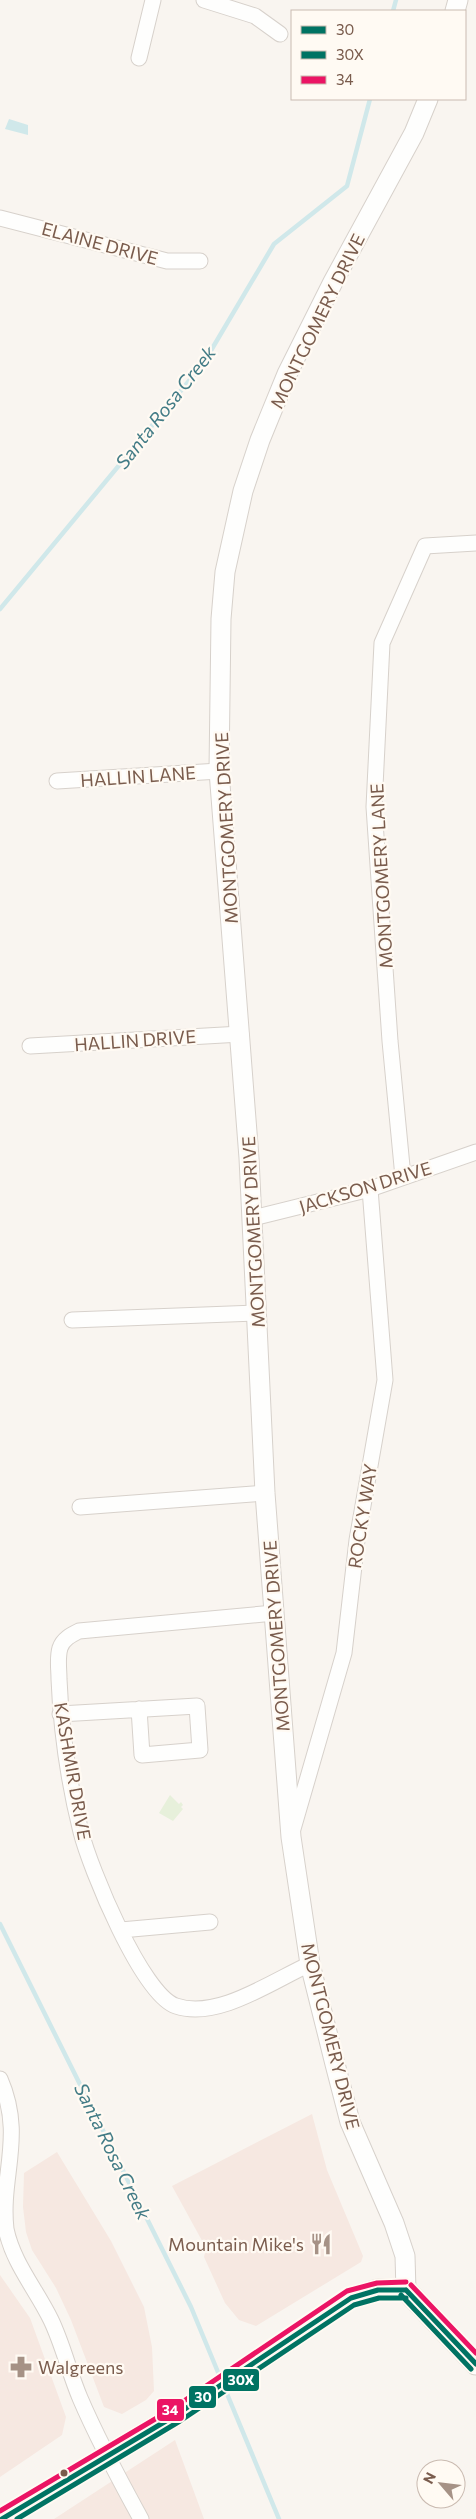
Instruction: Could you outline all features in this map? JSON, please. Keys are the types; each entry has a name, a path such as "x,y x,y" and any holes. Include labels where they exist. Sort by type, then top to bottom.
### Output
{"main road":[{"path":"2,2519 184,2409 351,2298 378,2290 406,2290 476,2364"}],"street":[{"path":"139,58 153,0"},
{"path":"204,0 255,16 280,34"},
{"name":"MONTGOMERY DRIVE","path":"406,2290 405,2256 394,2223 350,2122 310,1964 291,1837 265,1493 253,1218 241,1034 219,771 222,610 225,572 244,491 260,440 287,374 333,282 414,134 428,100"},
{"name":"ELAINE DRIVE","path":"0,218 167,261 200,261"},
{"name":"MONTGOMERY LANE","path":"403,1177 390,1041 374,807 382,643 425,546 476,542"},
{"name":"HALLIN LANE","path":"57,781 219,771"},
{"name":"HALLIN DRIVE","path":"30,1046 241,1034"},
{"name":"JACKSON DRIVE","path":"253,1218 370,1189 476,1152"},
{"name":"ROCKY WAY","path":"291,1837 344,1653 357,1540 384,1380 370,1189"},
{"path":"72,1320 257,1313"},
{"path":"80,1507 265,1493"},
{"name":"KASHMIR DRIVE","path":"274,1613 79,1631 68,1637 60,1648 58,1658 60,1714 82,1834 121,1930 141,1969 158,1992 173,2005 189,2010 206,2010 310,1964"},
{"path":"60,1714 139,1709 197,1706 200,1750 142,1754 139,1709"},
{"path":"121,1930 210,1922"},
{"path":"0,2079 10,2110 11,2128 4,2208 10,2243 15,2259 51,2321 79,2395 106,2456 142,2519"}],"shaded area":[{"path":"312,2114 327,2170 363,2256 361,2262 256,2326 239,2320 225,2303 204,2257 206,2248 172,2186"},
{"path":"57,2152 111,2241 144,2307 152,2347 154,2391 146,2400 122,2414 104,2407 71,2320 56,2288 32,2250 26,2232 23,2207 24,2173"},
{"path":"0,2275 30,2318 66,2417 62,2435 0,2477"},
{"path":"175,2440 204,2519 54,2519"}],"green space":[{"path":"170,1795 179,1804 181,1802 183,1805 181,1807 183,1809 173,1821 159,1813"}],"water":[{"path":"9,119 28,125 28,135 5,129"}],"waterway":[{"name":"Santa Rosa Creek","path":"393,10 396,0"},
{"name":"Santa Rosa Creek","path":"0,609 203,364 274,244 347,186 370,100"},
{"name":"Santa Rosa Creek","path":"0,1924 191,2307 220,2377"},
{"name":"Santa Rosa Creek","path":"225,2389 279,2519"}],"transit line":[{"name":"34","path":"0,2511 172,2409 347,2291 377,2283 406,2282"},
{"name":"34","path":"411,2285 476,2353"},
{"name":"30","path":"2,2519 176,2415 351,2298 378,2290 406,2290"},
{"name":"30","path":"406,2290 476,2364"},
{"name":"30X","path":"401,2295 471,2369"},
{"name":"30X","path":"17,2519 180,2421 354,2305 379,2298 406,2298"}],"place":[{"name":"Mountain Mike's","path":"321,2244"},
{"name":"Walgreens","path":"21,2367"}]}
